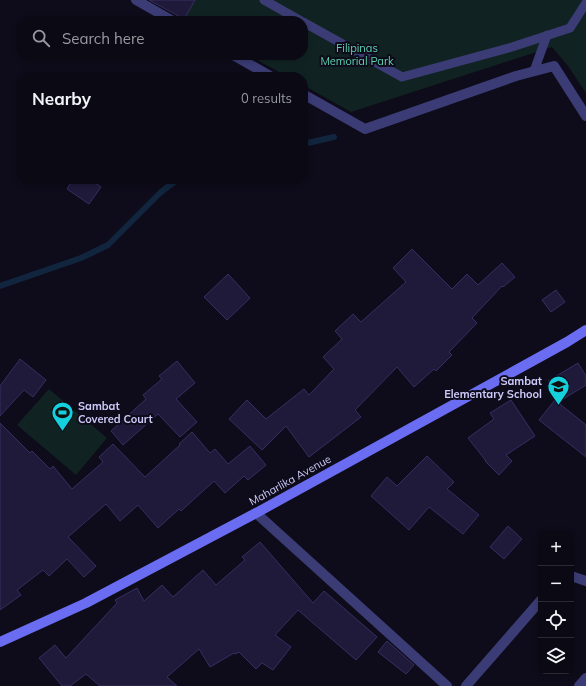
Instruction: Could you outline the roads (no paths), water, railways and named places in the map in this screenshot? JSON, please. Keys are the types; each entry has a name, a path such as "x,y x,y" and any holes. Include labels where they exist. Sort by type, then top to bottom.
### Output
{"main road":[{"name":"Maharlika Avenue","path":"0,642 86,603 256,512 567,342 586,330"}],"street":[{"path":"136,0 164,16"},
{"path":"242,60 263,72"},
{"path":"308,97 365,129 516,76 554,66 586,116"},
{"path":"256,512 447,686"},
{"path":"574,577 586,581"},
{"path":"466,686 539,602"},
{"path":"579,686 586,678"}],"lane":[{"path":"264,0 293,16"},
{"path":"308,24 402,77 512,47 570,28 586,3"},
{"path":"534,71 547,35"}],"waterway":[{"path":"308,143 334,137"},
{"path":"0,286 81,258 108,245 161,192 171,184"}],"place":[{"name":"Sambat Elementary School","path":"558,406"},
{"name":"Sambat Covered Court","path":"62,432"}],"park label":[{"name":"Filipinas Memorial Park","path":"357,54"}]}
